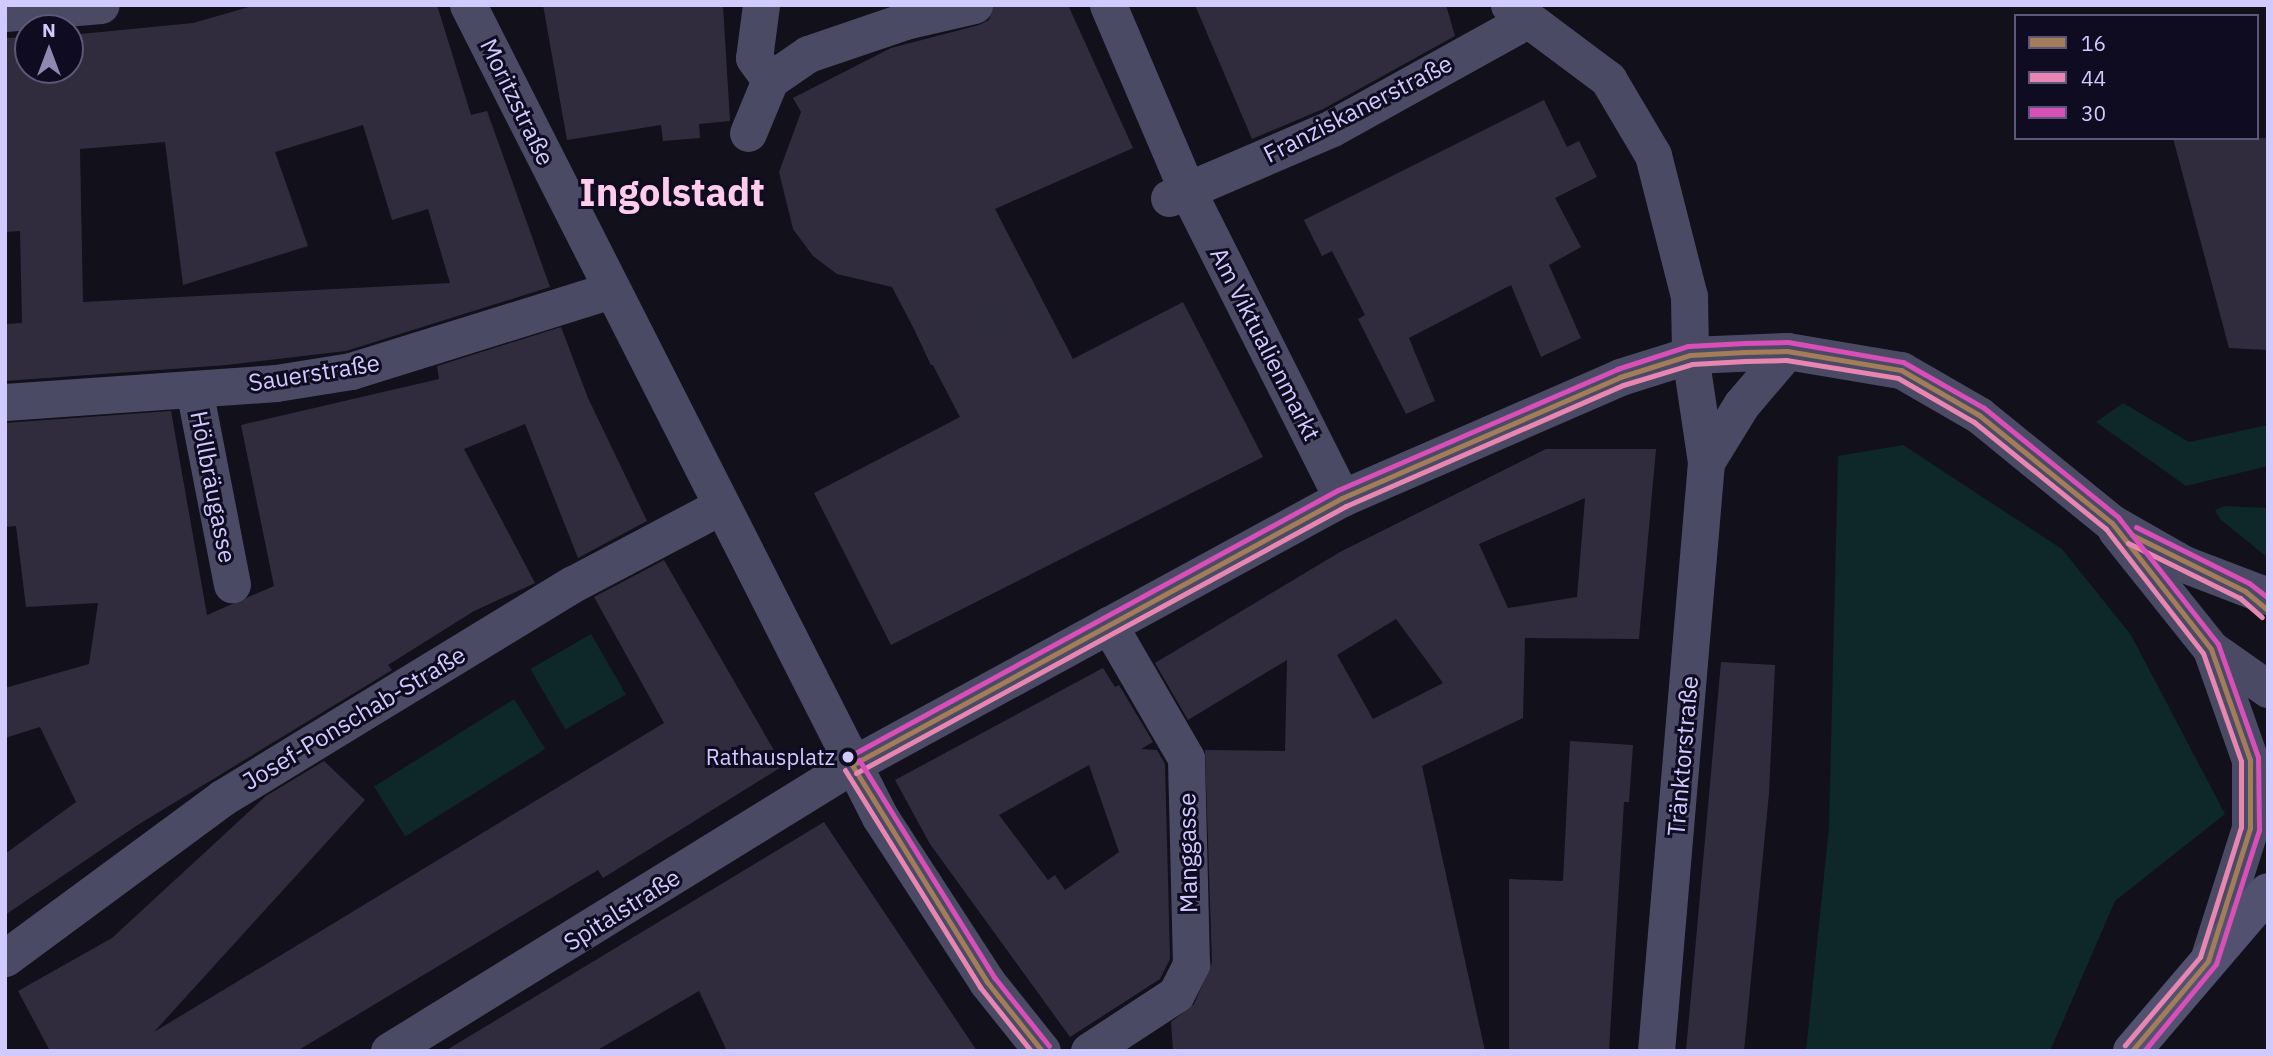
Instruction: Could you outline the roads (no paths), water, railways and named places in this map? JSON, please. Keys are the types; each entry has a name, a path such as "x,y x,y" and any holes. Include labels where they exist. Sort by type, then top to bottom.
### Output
{"street":[{"path":"5,13 101,5"},
{"name":"Moritzstraße","path":"468,5 611,290"},
{"path":"761,5 754,58 770,80"},
{"path":"748,132 770,80 808,54 905,21 974,5"},
{"name":"Am Viktualienmarkt","path":"1108,5 1187,190 1342,498"},
{"name":"Franziskanerstraße","path":"1187,190 1332,128 1517,13"},
{"name":"Tränktorstraße","path":"1517,13 1608,79 1653,155 1684,262 1690,355 1706,462 1656,1051"},
{"path":"611,290 852,765 987,982 1042,1051"},
{"name":"Sauerstraße","path":"5,402 194,390 351,371 611,290"},
{"name":"Tränktorstraße","path":"1706,462 1741,405 1787,351"},
{"name":"Spitalstraße","path":"389,1051 852,765 1342,498 1620,377 1690,355 1787,351 1901,370 1979,415 2112,523"},
{"name":"Höllbräugasse","path":"194,390 232,584"},
{"name":"Josef-Ponschab-Straße","path":"5,958 222,797 548,598 721,506"},
{"path":"2112,523 2260,599"},
{"path":"2112,523 2211,649 2268,689"},
{"name":"Manggasse","path":"1089,1051 1176,994 1191,964 1186,758 1109,625"},
{"path":"2208,961 2250,828 2250,760 2211,649"},
{"path":"2132,1051 2268,892"}],"tunnel":[{"path":"923,348 1039,294"}],"place":[{"name":"Rathausplatz","path":"848,757"}],"district":[{"name":"Ingolstadt","path":"672,192"}]}
